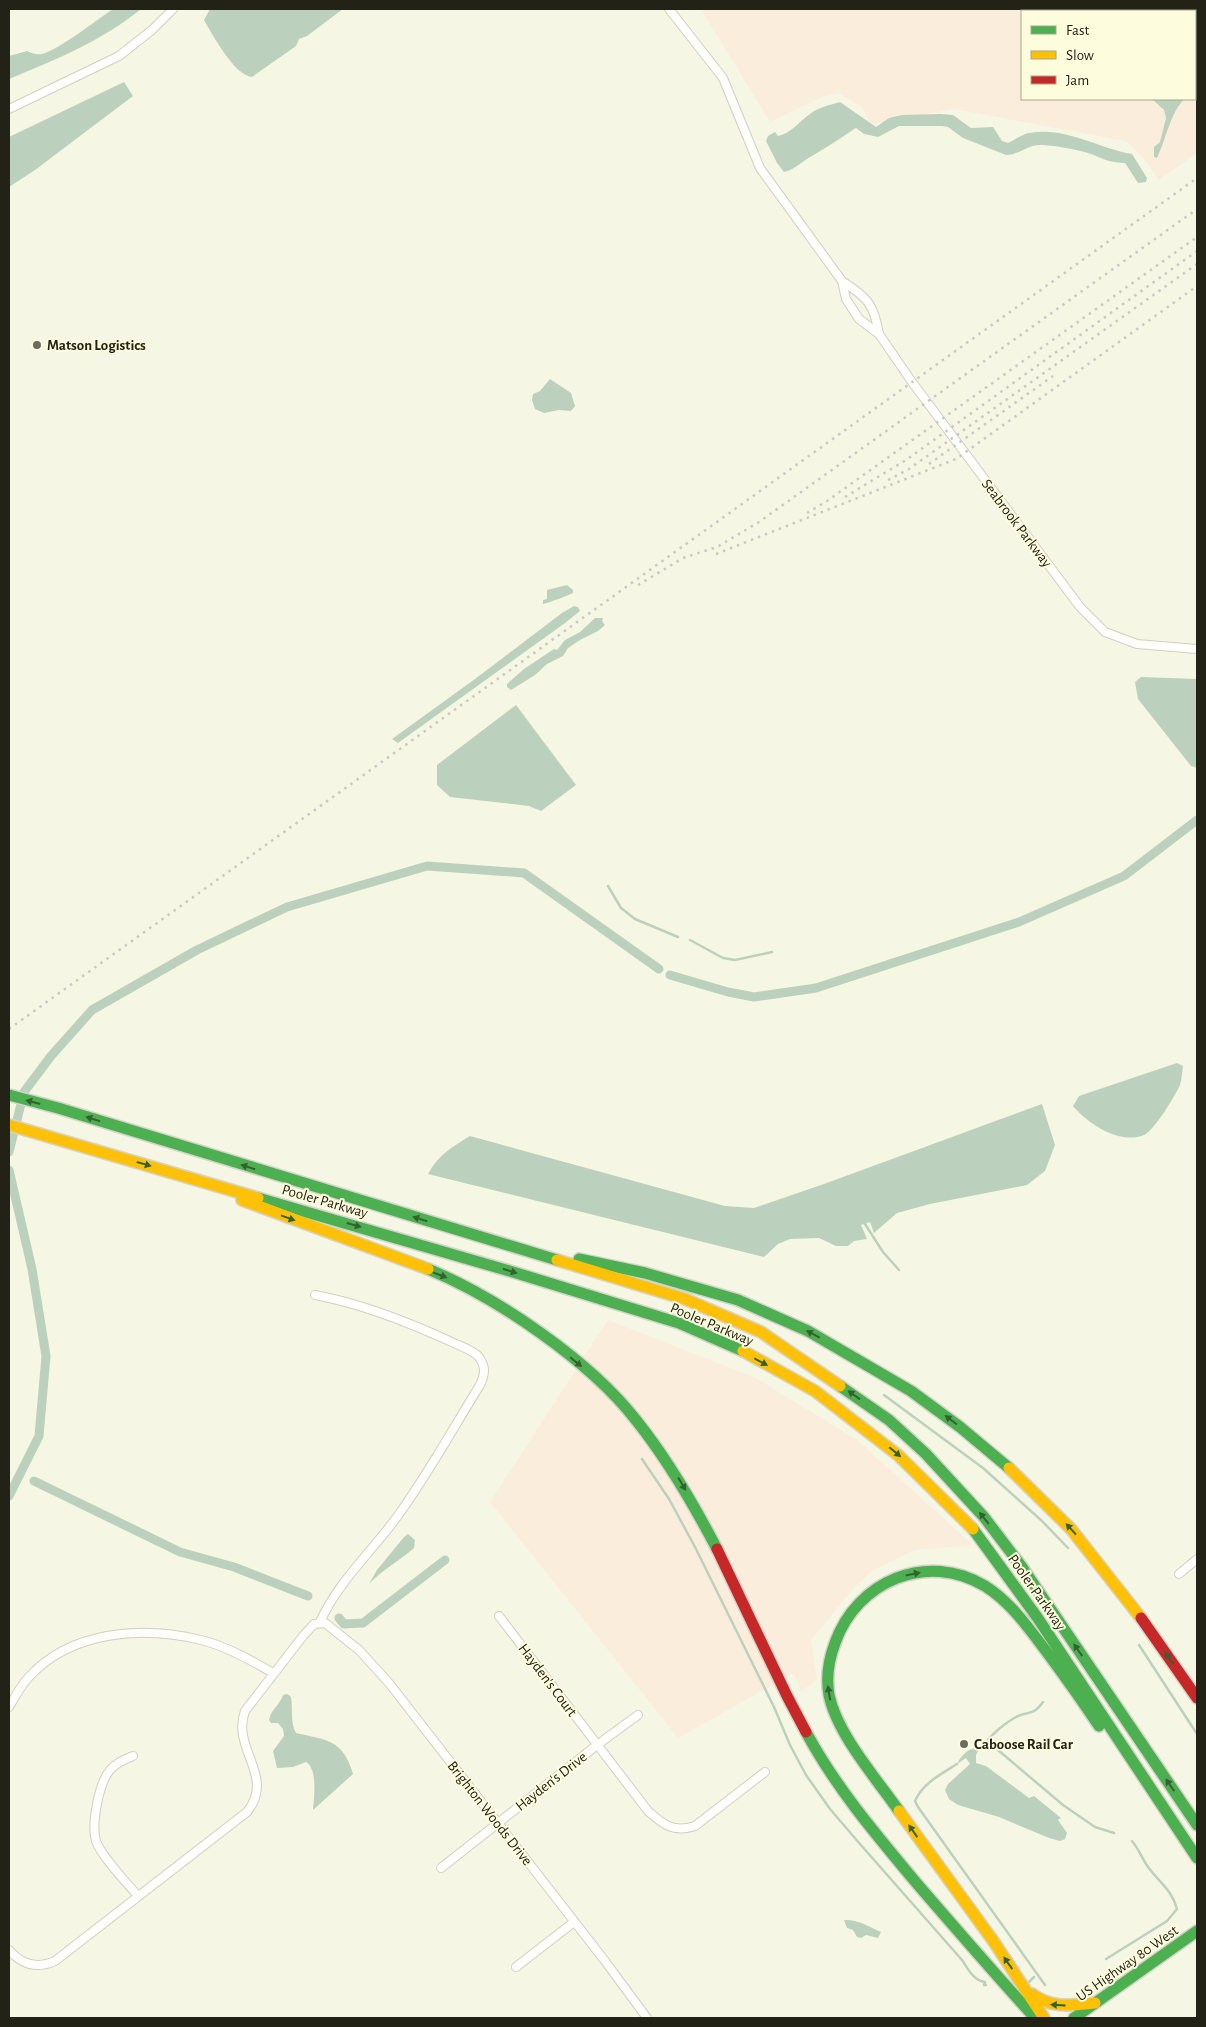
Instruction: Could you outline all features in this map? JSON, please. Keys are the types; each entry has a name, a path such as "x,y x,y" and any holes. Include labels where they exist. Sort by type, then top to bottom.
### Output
{"main road":[{"name":"Pooler Parkway","path":"9,1095 58,1108 685,1299 761,1332 818,1369 889,1420 926,1454 984,1517 1022,1567 1197,1825"},
{"name":"Pooler Parkway","path":"9,1125 513,1272 679,1323 740,1350 815,1391 898,1455 971,1526 1037,1617 1197,1858"},
{"path":"194,1179 256,1205 446,1277 480,1294 529,1325 617,1398 658,1449 698,1513 773,1668 809,1740 824,1765 884,1844 1035,2018"},
{"path":"517,1248 645,1273 738,1300 808,1331 911,1391 960,1427 1014,1471 1072,1530 1126,1598 1197,1698"},
{"path":"1044,2018 1026,1988 847,1737 832,1709 828,1683 831,1649 842,1623 866,1594 888,1581 921,1572 958,1574 991,1590 1020,1617 1086,1706 1146,1792 1167,1812"},
{"name":"US Highway 80 West","path":"1074,2018 1197,1931"},
{"path":"1026,1988 1040,2001 1049,2005 1095,2003"},
{"path":"1018,2000 1022,2018"}],"street":[{"path":"9,109 119,56 152,30 173,9"},
{"name":"Seabrook Parkway","path":"670,9 723,78 760,168 842,281 858,291 868,302 875,313 879,334"},
{"name":"Seabrook Parkway","path":"842,281 846,299 859,319 879,334 912,382 1080,607 1105,632 1137,644 1197,649"},
{"path":"9,1950 24,1963 33,1966 45,1966 55,1961 247,1812 257,1797 257,1778 242,1732 242,1721 245,1712 273,1673 314,1624 320,1622 329,1603 394,1521 480,1385 484,1376 484,1366 478,1354 413,1324 336,1298 315,1294"},
{"path":"1179,1574 1197,1559"},
{"name":"Hayden's Court","path":"499,1616 648,1811 660,1822 672,1828 684,1830 695,1826 765,1772"},
{"name":"Brighton Woods Drive","path":"320,1622 325,1623 348,1640 370,1660 647,2018"},
{"path":"9,1707 28,1677 44,1664 71,1647 102,1636 141,1632 202,1640 227,1649 273,1673"},
{"name":"Hayden's Drive","path":"441,1868 638,1715"},
{"path":"133,1756 111,1769 105,1778 94,1824 96,1841 101,1850 138,1896"},
{"path":"516,1967 574,1922"}],"shaded area":[{"path":"113,9 141,9 94,40 61,57 9,79 9,56 27,51 38,54 49,52"},
{"path":"210,9 343,9 307,36 299,39 296,46 252,77 238,70 212,35 204,20"},
{"path":"701,9 1197,9 1197,153 1159,180 1145,160 1126,141 954,109 871,124 861,106 839,93 824,96 770,122"},
{"path":"1196,38 1197,38 1196,94"},
{"path":"124,82 133,96 35,170 9,187 9,137"},
{"path":"1153,100 1184,100 1176,110 1157,158 1154,157 1154,147 1160,142 1166,118 1164,110"},
{"path":"840,102 876,127 889,118 902,115 940,114 953,115 971,128 993,127 1002,141 1008,143 1029,133 1056,132 1068,135 1132,154 1147,178 1146,182 1138,183 1125,163 1109,161 1077,150 1043,145 1032,146 1011,155 1006,155 963,138 948,127 942,126 899,126 878,137 864,134 856,128 784,172 777,163 766,141 768,136 775,132 778,136 782,135 813,112"},
{"path":"550,379 571,393 575,406 571,411 559,410 544,413 535,409 532,400 533,394 540,391"},
{"path":"567,585 573,590 573,593 543,604 543,600 547,599 547,590"},
{"path":"574,606 578,607 580,611 565,623 398,743 392,739 562,613"},
{"path":"595,618 603,618 602,621 605,625 568,648 563,656 547,664 535,675 511,690 507,687 507,684 524,669 554,649 557,650 565,640 580,632"},
{"path":"1141,677 1197,679 1197,768 1191,766 1138,699 1135,682"},
{"path":"516,705 576,785 541,811 529,806 450,797 437,785 437,765"},
{"path":"1177,1063 1183,1066 1180,1085 1169,1105 1153,1127 1144,1135 1125,1137 1105,1131 1087,1120 1073,1106 1079,1096"},
{"path":"1042,1104 1055,1145 1045,1171 1027,1185 930,1204 897,1213 874,1233 870,1222 861,1225 867,1239 854,1241 848,1246 836,1246 819,1238 790,1239 778,1244 764,1257 428,1174 441,1157 470,1136 725,1206 754,1208"},
{"path":"608,1320 756,1378 857,1440 973,1545 915,1550 873,1570 854,1588 811,1640 817,1680 801,1691 794,1673 678,1738 490,1502"},
{"path":"408,1534 415,1540 414,1548 379,1574 369,1584 377,1570"},
{"path":"287,1694 291,1697 292,1720 296,1733 325,1740 338,1747 349,1762 353,1774 313,1810 314,1777 310,1766 306,1762 293,1767 277,1768 273,1751 284,1736 283,1729 278,1723 271,1723 269,1720 283,1695"},
{"path":"976,1748 978,1751 976,1763 986,1766 1029,1798 1034,1796 1061,1818 1058,1820 1067,1833 1065,1839 1060,1841 1049,1838 999,1817 958,1805 949,1799 945,1790 948,1784 970,1764 966,1758 957,1764 960,1758 965,1753"},
{"path":"844,1920 859,1922 881,1932 878,1938 866,1935 861,1938 857,1937 853,1930 847,1928"}],"waterway":[{"path":"670,975 728,992 754,997 816,988 1019,922 1124,876 1197,820"},
{"path":"9,1152 24,1092 51,1056 92,1010 197,950 287,907 427,866 524,873 659,969"},
{"path":"608,886 621,908 635,919 678,937"},
{"path":"690,940 723,958 735,960 772,952"},
{"path":"9,1170 32,1269 46,1356 39,1436 9,1496"},
{"path":"865,1224 883,1252 899,1270"},
{"path":"884,1395 983,1468 1042,1521 1068,1548"},
{"path":"642,1459 669,1499 695,1547 806,1775 830,1809 962,1960 972,1974 985,1982 984,1985 986,1985"},
{"path":"34,1481 180,1552 234,1567 308,1596"},
{"path":"339,1618 344,1624 363,1623 445,1560"},
{"path":"1139,1645 1197,1734"},
{"path":"983,1745 1007,1722 1036,1710 1043,1702"},
{"path":"976,1749 986,1744 992,1745 1063,1805 1095,1827 1114,1833"},
{"path":"957,1764 928,1784 915,1801 1045,1985"},
{"path":"1106,1959 1167,1921 1177,1909 1172,1896 1150,1870 1132,1841"},
{"path":"1029,1982 1034,1977"}],"railway":[{"path":"9,1029 1197,178"},
{"path":"638,585 683,558 717,547 759,522 1197,209"},
{"path":"807,513 827,501 1197,237"},
{"path":"845,497 906,460 1197,251"},
{"path":"888,480 909,469 1197,264"},
{"path":"716,554 956,459 1197,286"},
{"path":"929,464 1053,376"}],"traffic: fast":[{"path":"9,1095 58,1108 557,1260"},
{"path":"258,1198 513,1272 679,1323 743,1351"},
{"path":"579,1259 645,1273 738,1300 808,1331 911,1391 960,1427 1009,1468"},
{"path":"428,1269 484,1297 541,1333 594,1376 617,1398 636,1420 669,1466 717,1549"},
{"path":"840,1386 889,1420 926,1454 984,1517 1022,1567 1197,1825"},
{"path":"973,1529 1037,1617 1197,1858"},
{"path":"899,1811 858,1755 840,1725 833,1710 828,1682 833,1649 845,1621 860,1603 877,1588 896,1578 918,1572 940,1571 963,1576 995,1593 1004,1600 1028,1627 1099,1726"},
{"path":"806,1732 831,1773 873,1831 1035,2018"},
{"path":"1074,2018 1197,1931"}],"traffic: slow":[{"path":"9,1125 258,1198"},
{"path":"242,1200 428,1269"},
{"path":"557,1260 685,1299 761,1332 840,1386"},
{"path":"743,1351 815,1391 898,1455 973,1529"},
{"path":"1009,1468 1071,1529 1141,1618"},
{"path":"899,1811 994,1942 1044,2018"},
{"path":"1032,1994 1055,2004 1095,2003"}],"traffic: jam":[{"path":"717,1549 806,1732"},
{"path":"1141,1618 1197,1698"}],"place":[{"name":"Matson Logistics","path":"37,345"},
{"name":"Caboose Rail Car","path":"964,1744"}]}
